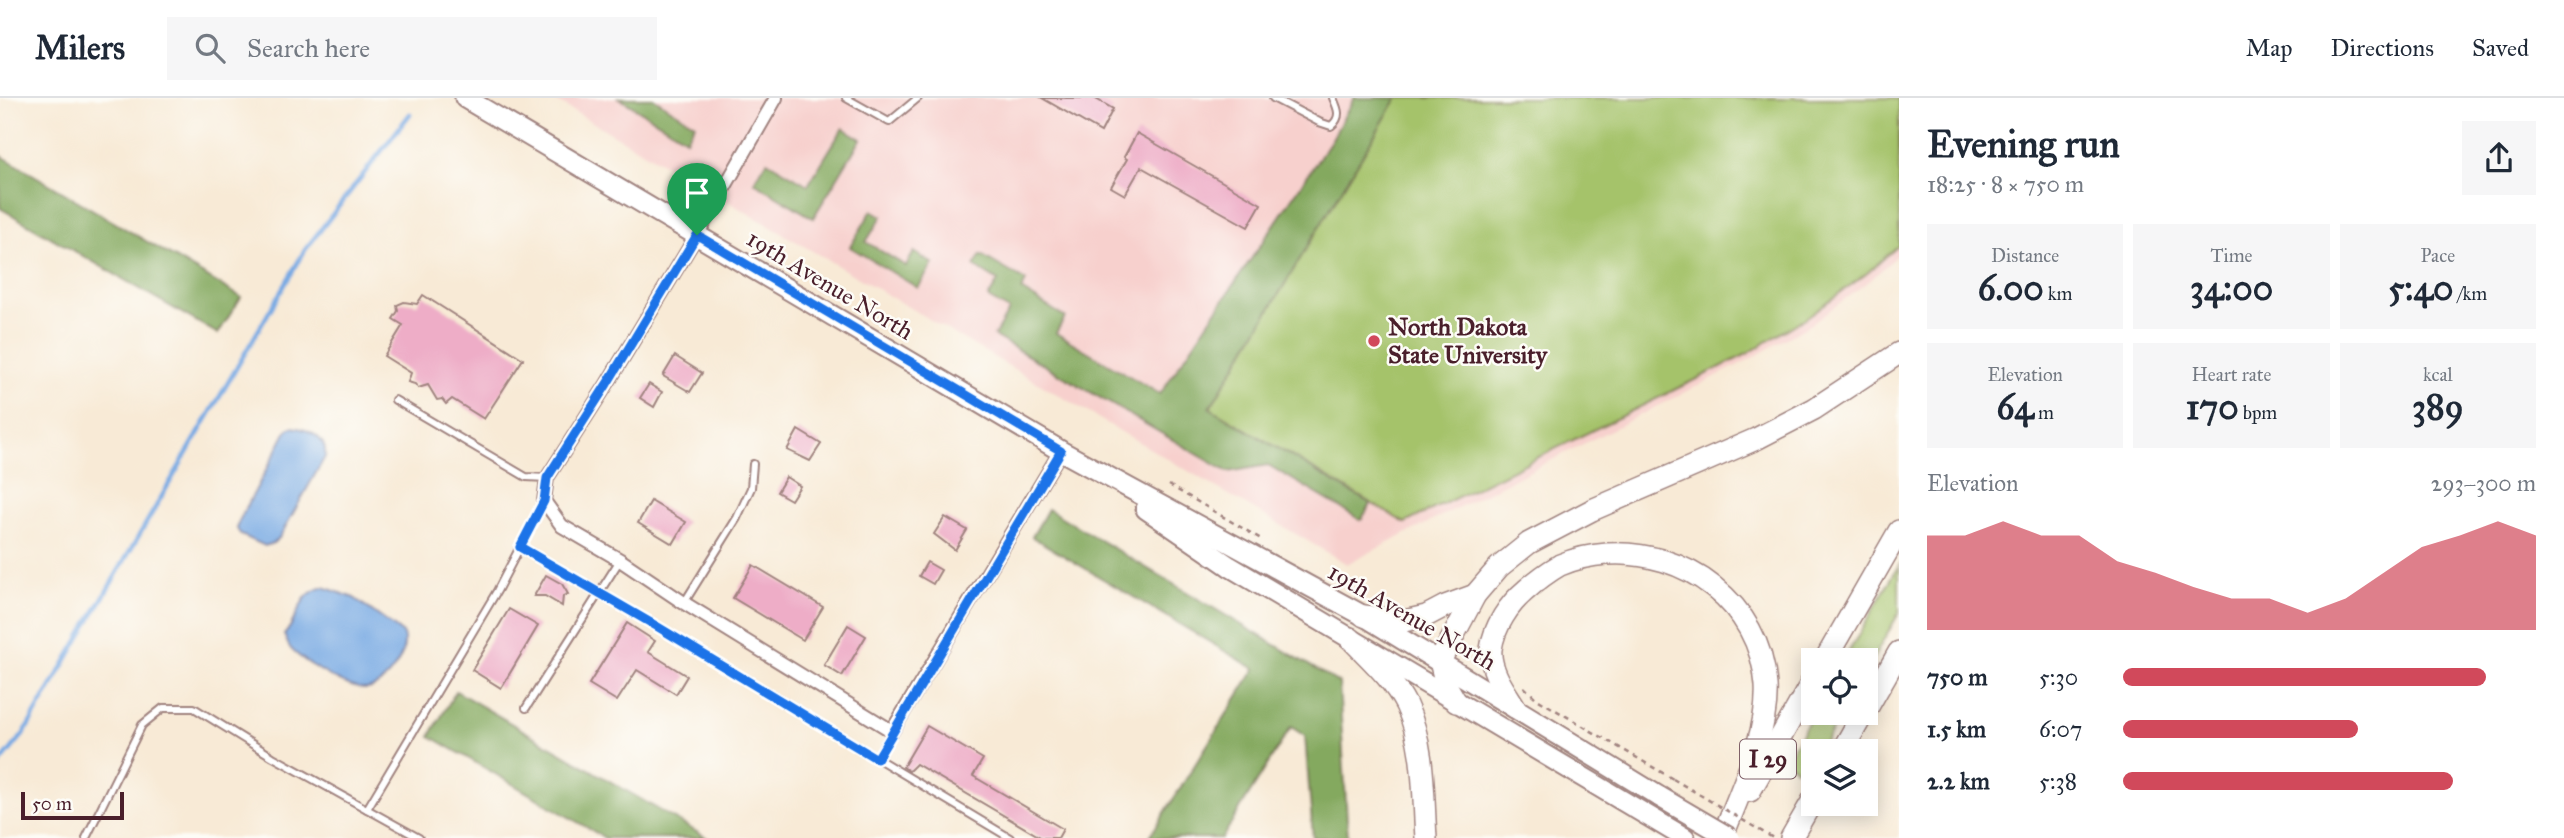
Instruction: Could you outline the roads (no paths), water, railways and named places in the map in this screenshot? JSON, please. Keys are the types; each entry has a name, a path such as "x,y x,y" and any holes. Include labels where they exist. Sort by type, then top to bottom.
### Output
{"highway":[{"path":"1457,702 1446,685 1440,661 1475,595 1499,567 1529,543 1592,510 1756,439 1814,409 1899,353"},
{"path":"1832,648 1899,531"},
{"path":"1515,707 1497,677 1491,650 1499,624 1515,600 1535,582 1561,565 1595,555 1625,553 1658,557 1684,566 1711,584 1734,605 1750,632 1762,662 1766,686 1764,717 1723,838"},
{"path":"1364,616 1404,621 1426,616 1475,595"},
{"path":"1350,638 1387,677 1405,703 1417,734 1422,767 1426,838"},
{"path":"1878,688 1899,652"},
{"name":"I 29","path":"1723,838 1801,701"},
{"name":"I 29","path":"1791,838 1804,816"}],"main road":[{"name":"19th Avenue North","path":"465,98 1061,451 1364,616 1730,838"},
{"name":"19th Avenue North","path":"1061,451 1229,566 1685,838"}],"street":[{"path":"776,98 697,235 547,478 544,501 562,526 892,731 1061,451"}],"lane":[{"path":"846,98 889,122 918,98"},
{"path":"1273,98 1331,126 1337,121 1339,112 1333,98"},
{"path":"396,400 526,477 547,478"},
{"path":"684,603 737,518 751,488 753,464"},
{"path":"367,809 497,591 544,501"},
{"path":"520,547 1010,838"},
{"path":"526,708 620,560"},
{"path":"86,838 142,725 163,708 194,708 273,757 419,838"},
{"path":"877,759 892,731"}],"water":[{"path":"292,427 316,436 324,445 325,457 279,538 265,546 241,535 237,529 238,523 288,429"},
{"path":"324,587 354,598 402,633 404,640 400,658 388,675 373,687 358,688 327,674 291,649 284,635 304,600 315,590"}],"waterway":[{"path":"0,763 23,735 305,250 410,114"}],"place":[{"name":"North Dakota State University","path":"1374,341"}]}
